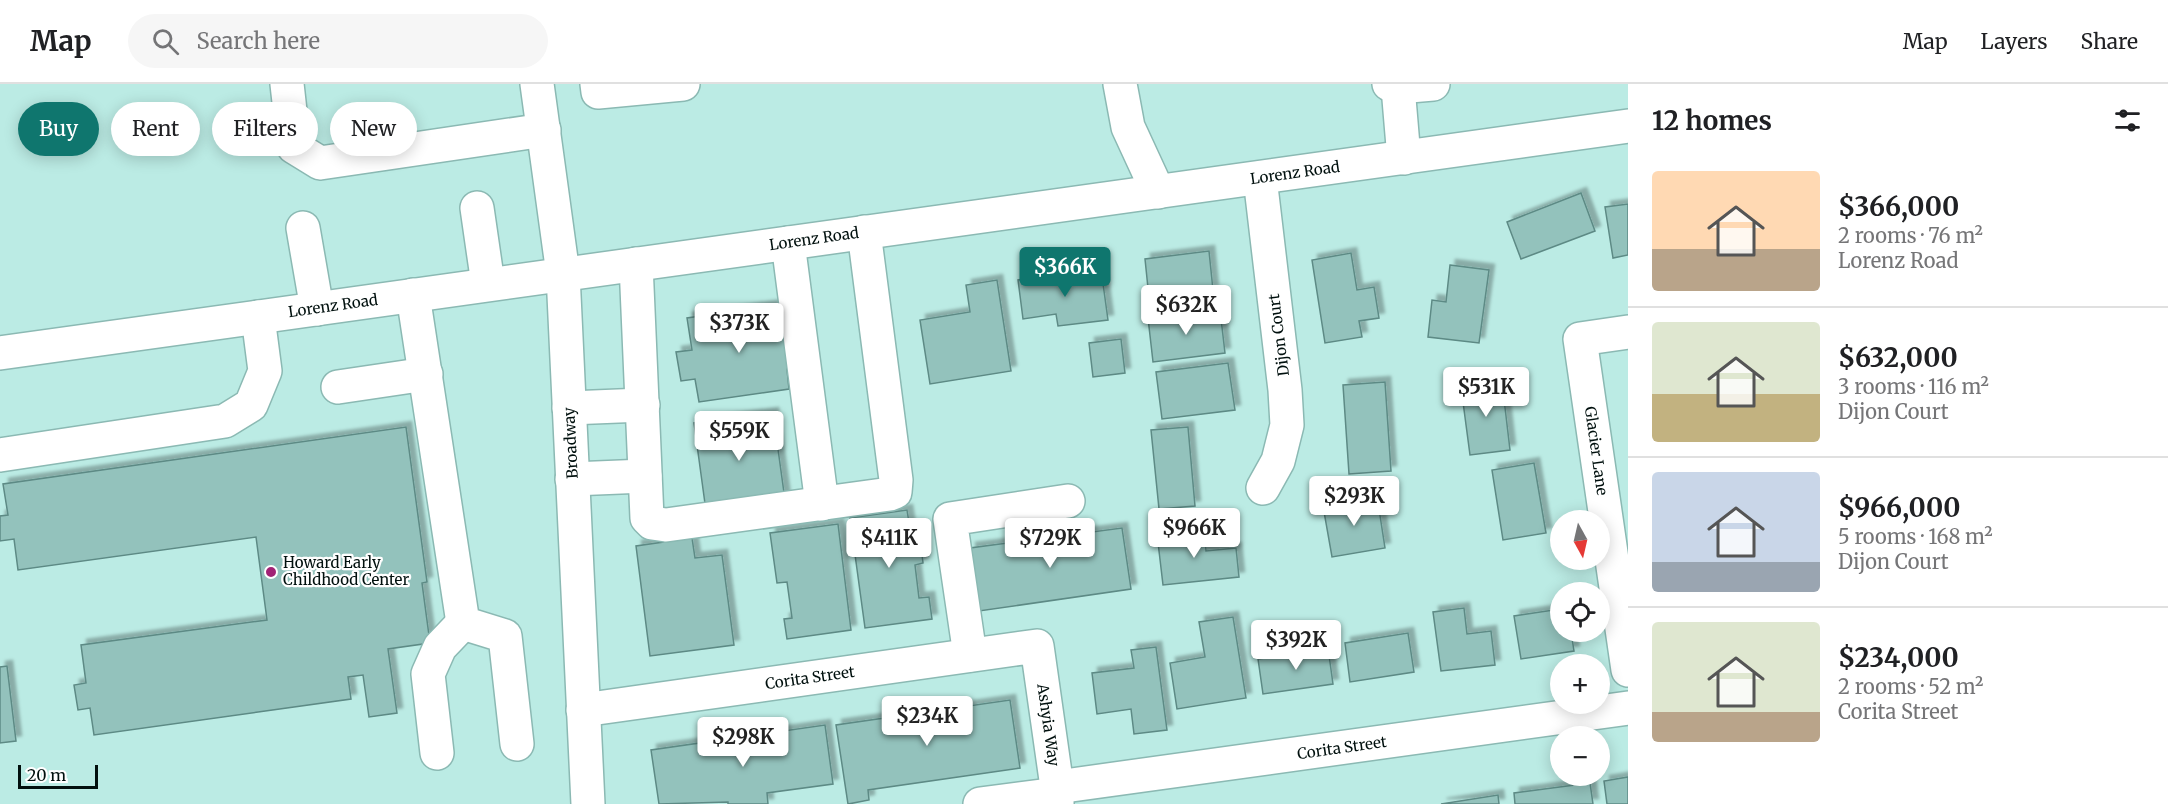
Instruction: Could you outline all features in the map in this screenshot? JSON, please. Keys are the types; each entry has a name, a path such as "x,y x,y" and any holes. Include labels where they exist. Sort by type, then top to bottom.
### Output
{"street":[{"path":"287,84 294,147 320,163 544,130"},
{"name":"Broadway","path":"537,84 563,274 588,804"},
{"path":"597,84 598,92 683,84"},
{"path":"1120,84 1128,127 1158,192"},
{"path":"1404,158 1393,86 1433,84"},
{"name":"Lorenz Road","path":"0,353 1628,126"},
{"name":"Dijon Court","path":"1260,178 1286,390 1287,425 1278,460 1263,488"},
{"path":"477,208 488,284"},
{"path":"303,228 317,309"},
{"path":"636,264 647,518 652,523 666,525 822,504 890,494 894,492 896,486 864,232"},
{"path":"788,243 822,504"},
{"path":"413,295 463,623"},
{"path":"0,455 225,421 251,405 265,371 258,317"},
{"name":"Glacier Lane","path":"1628,332 1580,339 1628,670"},
{"path":"338,387 426,374"},
{"path":"569,408 643,405"},
{"path":"573,479 645,476"},
{"path":"970,655 950,519 1068,501"},
{"path":"463,623 506,636 517,744"},
{"path":"437,753 428,674 440,646 463,623"},
{"name":"Corita Street","path":"583,710 1037,646"},
{"name":"Ashyia Way","path":"1037,646 1057,795"},
{"name":"Corita Street","path":"980,804 1057,795 1628,708"}],"building":[{"path":"1581,193 1595,231 1521,259 1507,222"},
{"path":"1628,204 1628,255 1613,258 1605,207"},
{"path":"1209,251 1213,290 1149,298 1145,259"},
{"path":"1351,253 1357,290 1374,287 1379,318 1359,321 1362,337 1325,343 1312,260"},
{"path":"1450,265 1489,270 1479,343 1428,337 1432,300 1446,302"},
{"path":"1101,269 1108,320 1058,326 1056,314 1023,319 1018,280"},
{"path":"997,280 1011,371 930,384 920,320 970,312 966,285"},
{"path":"778,305 781,323 792,322 798,367 787,369 789,389 699,402 695,379 681,381 676,352 692,350 687,318"},
{"path":"1220,310 1225,353 1153,362 1148,318"},
{"path":"1121,339 1125,373 1093,377 1089,343"},
{"path":"1228,363 1235,410 1162,419 1156,372"},
{"path":"1385,382 1391,471 1349,474 1343,385"},
{"path":"1502,382 1510,450 1470,455 1461,387"},
{"path":"773,413 785,500 706,511 694,423"},
{"path":"406,427 427,582 422,583 430,643 388,649 397,713 369,717 363,675 348,677 351,699 94,735 90,708 78,710 74,685 86,683 81,645 267,620 256,537 18,570 14,539 0,541 0,516 8,515 3,484"},
{"path":"1188,427 1195,506 1159,509 1151,430"},
{"path":"1534,463 1546,533 1503,540 1492,470"},
{"path":"1377,496 1385,548 1332,557 1323,506"},
{"path":"907,510 910,529 919,529 923,563 915,565 919,598 929,597 932,619 865,628 850,518"},
{"path":"838,524 851,630 787,639 784,619 792,618 787,582 777,583 770,533"},
{"path":"1122,528 1131,589 979,611 970,548"},
{"path":"1204,528 1206,551 1236,548 1239,577 1163,585 1157,534"},
{"path":"692,538 695,558 722,555 734,645 650,656 636,546"},
{"path":"1464,608 1467,634 1491,631 1495,665 1441,671 1433,612"},
{"path":"1550,611 1550,642 1573,642 1574,651 1521,659 1514,616"},
{"path":"1233,617 1246,698 1177,709 1170,663 1205,657 1199,622"},
{"path":"1408,633 1414,672 1350,682 1345,643"},
{"path":"1156,647 1167,730 1134,734 1131,709 1097,714 1092,673 1134,668 1131,650"},
{"path":"1328,648 1333,684 1263,694 1258,659"},
{"path":"7,666 16,741 0,743 0,667"},
{"path":"1010,700 1020,768 868,790 869,800 848,804 836,725"},
{"path":"825,725 833,784 767,793 768,804 728,804 728,802 659,804 651,750"},
{"path":"1628,777 1628,804 1607,804 1605,786 1610,786 1610,780"},
{"path":"1567,786 1590,786 1593,804 1515,804 1514,793"},
{"path":"1498,795 1499,804 1441,804"}],"place":[{"name":"Howard Early Childhood Center","path":"271,572"}]}
